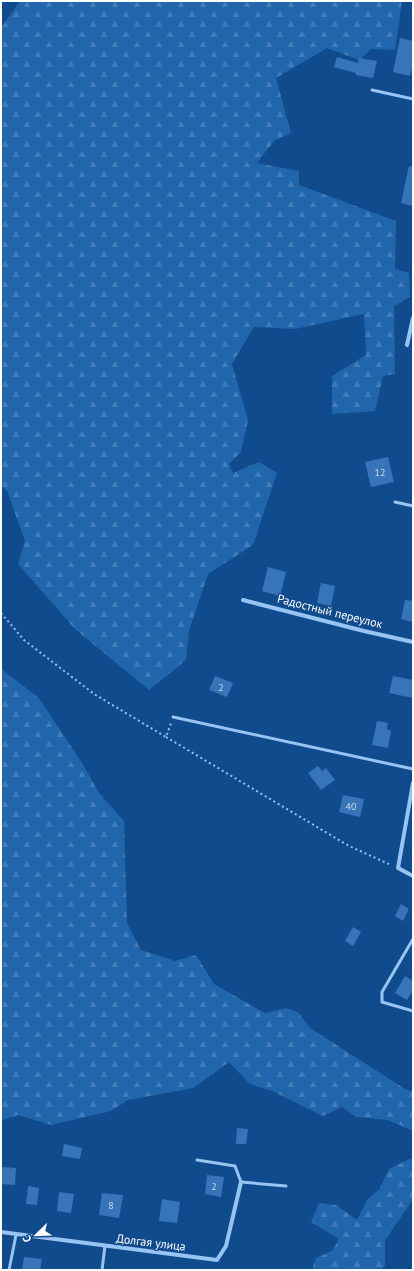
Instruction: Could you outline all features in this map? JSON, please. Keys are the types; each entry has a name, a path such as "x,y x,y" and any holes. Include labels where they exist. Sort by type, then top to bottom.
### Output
{"street":[{"path":"407,345 413,318"},
{"name":"Радостный переулок","path":"243,600 413,642"},
{"path":"413,783 398,868 413,876"},
{"name":"Долгая улица","path":"1,1232 216,1260 226,1246 241,1182"}],"lane":[{"path":"372,90 413,99"},
{"path":"395,502 413,506"},
{"path":"173,717 413,769"},
{"path":"413,939 382,992 382,1002 413,1011"},
{"path":"197,1160 235,1166 241,1182 286,1186"},
{"path":"9,1270 16,1235"},
{"path":"102,1270 105,1246"}],"path":[{"path":"1,613 24,640 94,694 349,846 398,868"},
{"path":"166,737 173,717"}],"green space":[{"path":"20,1 402,1 395,50 371,49 359,60 327,48 276,78 291,133 274,141 257,163 299,171 299,185 396,221 395,269 409,273 410,297 394,306 395,374 383,376 375,411 332,414 332,376 366,355 364,314 295,329 254,327 232,364 248,420 241,452 229,464 233,473 259,462 277,473 253,545 208,574 189,631 186,660 149,690 75,629 18,564 25,541 7,491 1,485 1,28"},
{"path":"1,667 4,671 39,698 82,763 99,793 124,821 127,923 141,950 175,961 196,955 214,984 265,1013 286,1008 298,1012 310,1028 405,1089 413,1092 413,1131 388,1120 356,1117 342,1107 323,1116 272,1091 250,1084 229,1062 193,1088 128,1100 111,1111 51,1125 18,1115 1,1121"},
{"path":"413,1158 413,1198 385,1240 385,1266 380,1270 312,1270 316,1258 332,1251 339,1239 311,1222 319,1203 336,1205 357,1220 367,1200 380,1188 389,1169"}],"building":[{"path":"400,38 413,41 413,65 410,76 393,72"},
{"path":"337,57 358,63 359,58 377,61 373,78 356,75 356,73 334,67"},
{"path":"409,166 413,167 413,206 401,203"},
{"path":"388,457 394,482 371,487 365,462"},
{"path":"268,567 286,572 280,596 262,591"},
{"path":"321,583 335,586 331,606 317,603"},
{"path":"405,600 413,601 413,622 401,619"},
{"path":"215,676 233,683 227,697 209,690"},
{"path":"393,676 413,680 413,698 389,693"},
{"path":"377,721 388,723 387,729 391,731 388,748 372,745"},
{"path":"318,766 322,771 326,768 335,780 321,790 308,773"},
{"path":"343,795 364,799 360,817 339,812"},
{"path":"401,904 409,909 403,921 395,916"},
{"path":"353,927 361,932 353,946 345,941"},
{"path":"405,976 413,981 413,990 407,1000 395,993"},
{"path":"237,1128 248,1129 246,1144 236,1144"},
{"path":"64,1144 82,1148 80,1159 62,1156"},
{"path":"1,1167 16,1168 15,1185 1,1184"},
{"path":"207,1175 224,1177 221,1197 205,1194"},
{"path":"28,1186 39,1188 37,1205 26,1204"},
{"path":"59,1192 74,1194 71,1213 57,1211"},
{"path":"102,1193 123,1195 119,1218 99,1215"},
{"path":"162,1199 180,1202 177,1223 159,1221"},
{"path":"24,1257 42,1259 40,1270 22,1270"}]}
